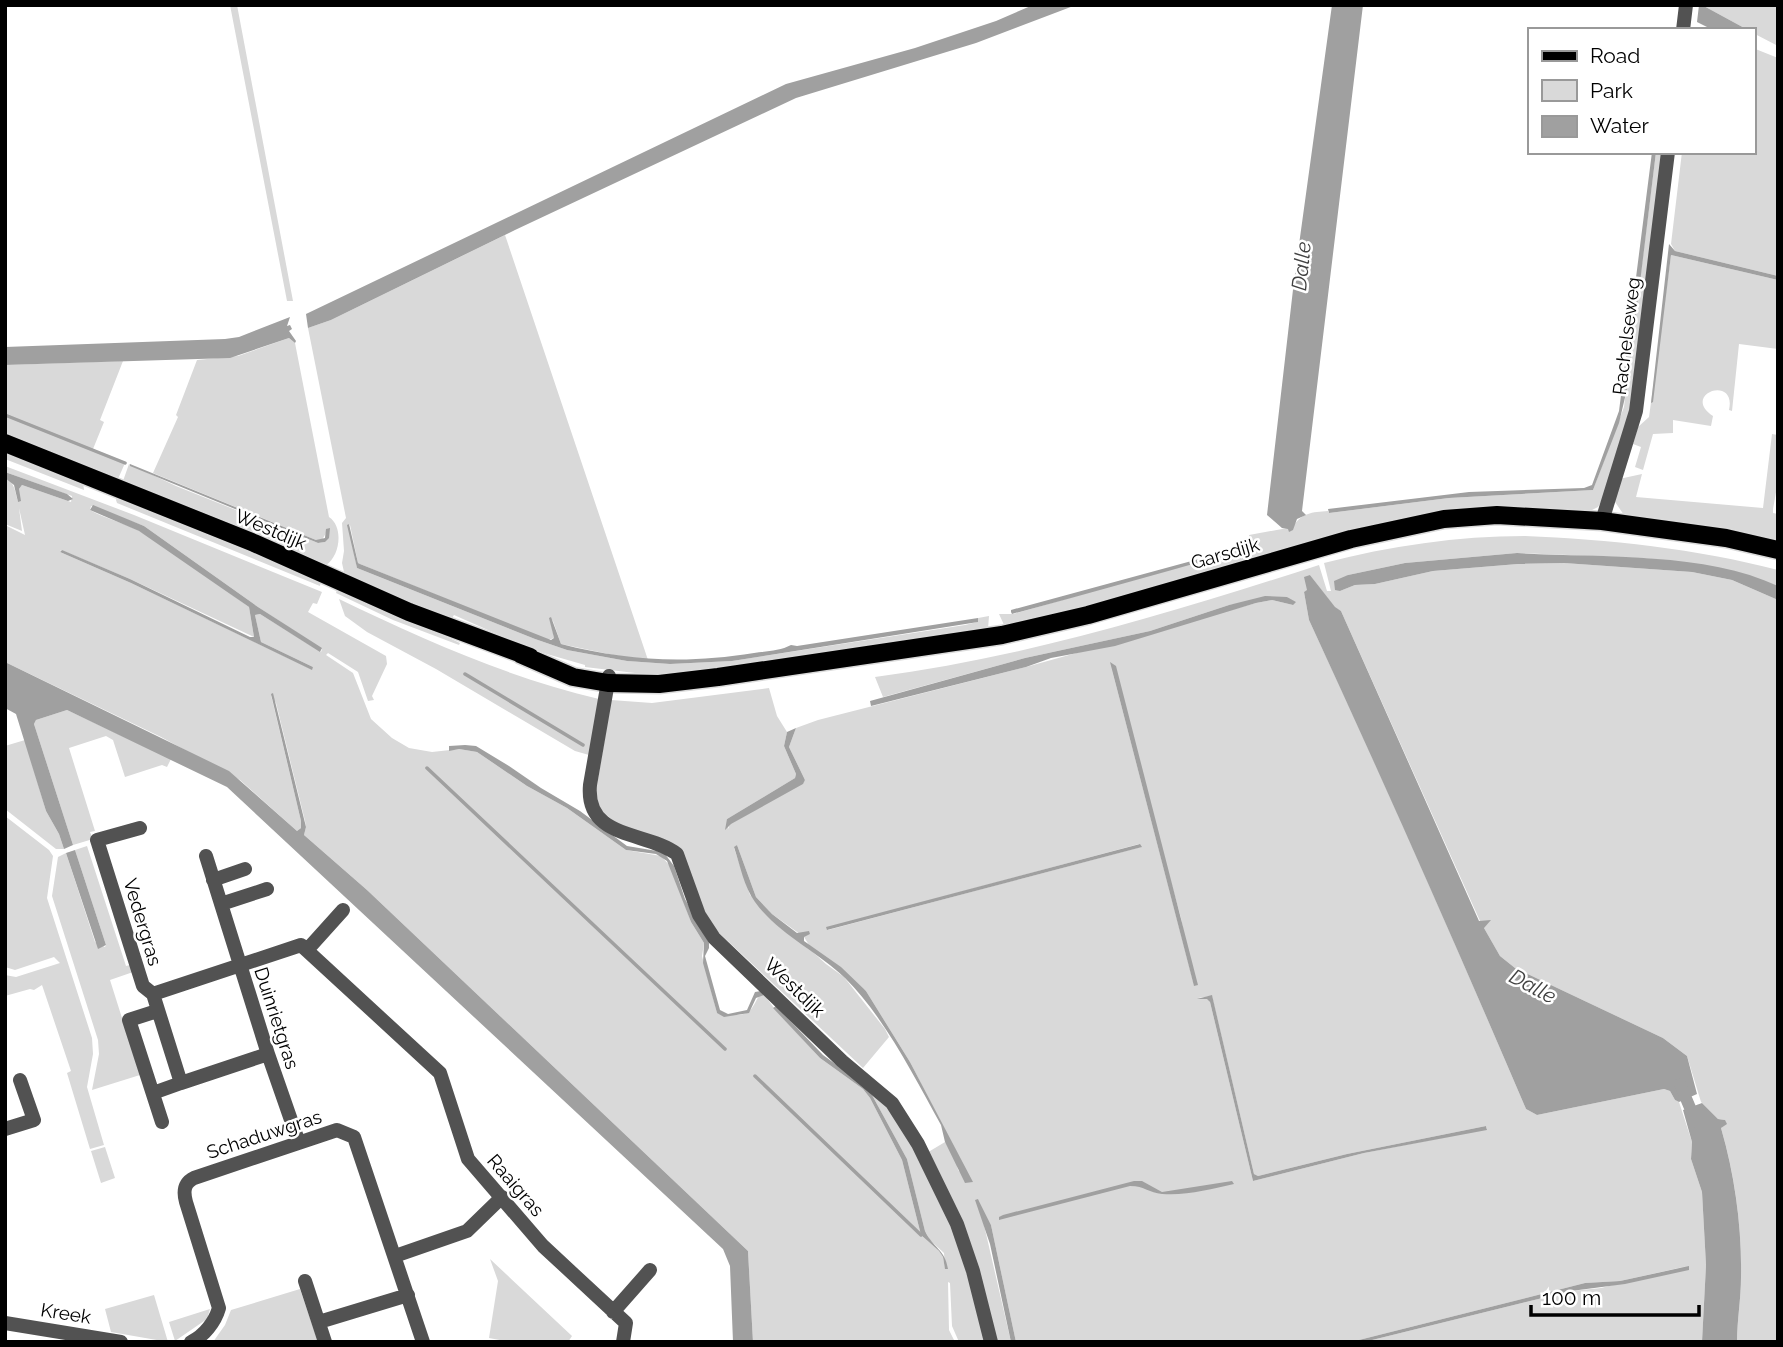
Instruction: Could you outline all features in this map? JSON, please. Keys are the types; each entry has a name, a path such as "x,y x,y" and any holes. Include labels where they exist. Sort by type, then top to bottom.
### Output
{"main road":[{"name":"Westdijk","path":"5,443 254,543 420,616 520,654 609,680"},
{"name":"Garsdijk","path":"609,680 659,684 1003,635 1088,615 1350,539 1444,519 1497,515 1602,521 1726,538 1778,550"}],"street":[{"path":"1683,28 1686,5"},
{"name":"Rachelseweg","path":"1602,521 1636,411 1668,154"},
{"name":"Westdijk","path":"609,680 590,785 590,803 594,812 621,833 668,847 677,853 699,915 714,938 842,1061 891,1103 918,1144 957,1224 991,1342"},
{"name":"Vedergras","path":"140,828 97,840 143,986 152,994 181,1083"},
{"name":"Duinrietgras","path":"206,856 299,1143"},
{"path":"213,880 245,869"},
{"path":"220,904 267,889"},
{"path":"152,994 301,945 307,950 343,910"},
{"name":"Raaigras","path":"307,950 440,1073 468,1159 543,1246 626,1323 623,1342"},
{"path":"156,1011 129,1020 162,1122"},
{"path":"153,1093 268,1054"},
{"path":"5,1129 34,1120 20,1080"},
{"name":"Schaduwgras","path":"197,1341 217,1318 219,1308 186,1202 186,1184 194,1178 337,1130 354,1137 423,1342"},
{"path":"395,1255 467,1231 502,1197"},
{"path":"613,1312 650,1270"},
{"path":"305,1281 325,1342"},
{"path":"319,1322 408,1294"},
{"name":"Kreek","path":"5,1323 121,1342"}],"green space":[{"path":"230,5 237,5 293,301 287,301"},
{"path":"1702,5 1778,5 1778,46 1755,34 1755,28 1744,28"},
{"path":"1755,49 1778,58 1778,276 1675,251 1671,244 1682,154 1755,154"},
{"path":"1656,154 1665,154 1637,389 1604,497 1598,507 1588,512 1527,511 1256,561 1252,559 1249,535 1293,527 1303,516 1312,513 1449,498 1593,490 1624,407"},
{"path":"505,235 648,660 561,644 550,618 554,638 548,640 360,564 348,524 357,568 535,639 567,650 627,661 670,664 732,661 965,625 989,616 988,629 762,667 660,676 585,667 533,650 454,615 452,618 411,606 350,579 344,572 342,563 342,523 346,518 308,328 331,320"},
{"path":"1671,255 1778,280 1778,349 1739,344 1732,411 1729,410 1729,399 1725,393 1712,391 1703,401 1705,408 1713,416 1711,426 1673,420 1673,433 1653,434 1643,470 1635,467 1641,447 1633,444 1638,427 1649,417"},
{"path":"289,338 295,343 329,517 337,527 337,548 326,565 123,481 129,464 176,486 318,543 325,542 326,533 322,540 316,540 153,473 178,417 176,415 197,360 238,356"},
{"path":"123,361 100,420 104,422 93,449 125,463 118,479 114,481 5,435 5,365"},
{"path":"1772,434 1778,435 1778,481 1773,513 1778,514 1778,544 1639,520 1624,515 1613,499 1619,479 1642,474 1636,497 1763,508"},
{"path":"5,449 83,482 84,490 5,459"},
{"path":"5,466 134,515 322,592 317,604 313,603 308,612 386,656 387,664 372,696 374,700 368,701 358,672 328,653 326,655 353,673 371,719 392,738 409,748 432,752 459,749 477,752 527,786 567,808 626,850 661,856 671,867 691,922 704,943 702,956 717,1013 745,1014 763,993 820,1058 863,1089 902,1160 921,1235 939,1251 945,1268 944,1253 925,1231 907,1159 872,1095 890,1106 945,1203 988,1342 959,1342 952,1326 948,1282 949,1330 955,1342 753,1342 748,1251 367,890 304,835 305,821 276,703 271,695 301,821 301,828 297,831 240,780 161,737 5,662 5,525 25,535 19,508 22,531 5,524 5,478 13,485 18,502 22,485 71,502 72,496 5,472","holes":["91,506 144,526 322,649 321,652 260,614 255,615 261,642 313,667 311,669 60,552 61,550 130,579 254,637 249,607 155,540 90,510"]},
{"path":"118,495 321,581 320,586 117,503"},
{"path":"1525,536 1652,546 1716,556 1778,570 1778,586 1722,569 1679,562 1517,553 1405,563 1348,575 1340,591 1355,585 1375,584 1433,571 1564,563 1692,572 1732,580 1778,600 1778,1342 1737,1342 1741,1285 1740,1240 1734,1183 1721,1128 1725,1120 1718,1119 1701,1102 1687,1056 1663,1038 1515,968 1500,956 1480,921 1341,611 1335,608 1310,575 1307,591 1304,592 1309,620 1420,864 1526,1109 1537,1115 1664,1089 1670,1091 1679,1102 1692,1142 1691,1159 1702,1192 1706,1265 1702,1342 1364,1342 1571,1291 1601,1288 1688,1266 1620,1281 1585,1283 1351,1342 1016,1342 991,1225 978,1199 1011,1342 993,1342 925,1154 945,1142 956,1160 958,1170 972,1182 910,1062 866,991 809,945 804,937 772,914 756,897 737,845 734,848 750,895 844,977 885,1029 889,1037 863,1068 717,931 706,915 686,862 625,831 594,804 611,700 652,703 769,688 777,716 787,732 784,746 796,774 795,778 727,819 728,829 730,824 803,783 805,780 789,747 796,728 1256,603 1272,600 1293,605 1287,597 1229,605 1150,631 1025,658 883,697 875,677 988,658 1100,631 1319,565 1327,591 1331,591 1324,563 1374,552 1424,543","holes":["1110,662 1181,918 1194,985","1139,844 1141,847 828,930 827,928","1212,996 1254,1174 1258,1176 1347,1154 1486,1126 1487,1129 1364,1153 1253,1181 1210,1002 1207,998 1198,998"]},
{"path":"1243,548 1243,563 1096,607 1005,627 999,614 1013,614"},
{"path":"341,588 460,643 459,645 393,620 336,593"},
{"path":"339,599 402,629 499,669 599,699 589,755 575,751 436,669 367,632 345,616"},
{"path":"67,710 171,759 167,767 162,765 125,777 113,740 106,736 69,748 95,831 90,832 93,839 73,845 34,724 36,720"},
{"path":"25,740 46,811 64,849 56,849 5,809 5,746"},
{"path":"5,816 53,856 47,898 92,1038 93,1054 87,1087 104,1145 90,1149 67,1073 71,1071 42,985 34,990 5,996 5,975 16,977 60,963 54,957 15,970 5,967"},
{"path":"87,846 126,966 134,964 136,971 110,980 140,1075 92,1090 99,1054 98,1040 52,896 58,857 66,853 95,942 105,947 75,850"},
{"path":"105,1147 115,1178 101,1183 91,1151"},
{"path":"490,1259 572,1336 568,1342 510,1342 489,1338 498,1281"},
{"path":"300,1289 318,1342 213,1342 225,1325 231,1310"},
{"path":"154,1295 168,1342 111,1332 105,1309"},
{"path":"210,1309 207,1319 175,1341 169,1322"}],"water":[{"path":"1033,5 1076,5 976,43 796,98 331,320 308,328 306,314 786,84 915,48 996,21"},
{"path":"1332,5 1363,5 1302,511 1306,515 1297,519 1293,530 1289,532 1267,515 1294,281"},
{"path":"1699,5 1702,5 1744,28 1709,28 1697,22"},
{"path":"1652,154 1656,154 1627,389 1619,423 1593,490 1449,498 1329,513 1328,509 1469,492 1584,488 1592,485 1619,411"},
{"path":"1669,244 1675,251 1778,276 1778,280 1671,255 1651,403"},
{"path":"290,317 287,326 290,325 292,329 289,331 295,343 289,338 230,358 5,365 5,347 225,339 239,337"},
{"path":"130,464 316,540 325,538 326,529 330,528 329,538 318,543"},
{"path":"5,472 67,494 73,499 68,501 22,485 19,489 21,501 18,502 14,485 5,478"},
{"path":"93,505 144,526 258,607 322,648 320,652 260,614 255,615 261,642 313,667 312,670 60,552 62,550 130,579 254,637 249,607 139,531 90,510"},
{"path":"349,524 360,564 551,640 554,638 549,618 551,617 561,644 610,654 657,659 705,659 978,618 978,622 732,661 670,664 627,661 567,650 535,639 357,568 347,525"},
{"path":"1221,553 1221,556 1169,571 1012,614 1011,612 1011,610"},
{"path":"1517,553 1684,561 1749,575 1778,586 1778,600 1732,580 1692,572 1564,563 1433,571 1335,590 1334,581 1348,575 1405,563"},
{"path":"1310,575 1341,611 1479,921 1491,920 1484,928 1500,956 1515,968 1663,1038 1687,1056 1697,1094 1679,1102 1670,1091 1664,1089 1537,1115 1526,1109 1309,620 1304,577"},
{"path":"1265,596 1287,597 1296,602 1293,605 1272,600 1256,603 1115,646 1051,658 1026,667 871,706 870,701 1025,658 1150,631"},
{"path":"5,662 229,771 297,831 301,828 301,821 271,694 273,693 306,827 304,835 367,890 748,1251 753,1342 733,1342 730,1266 723,1249 227,787 67,710 36,720 34,724 73,845 64,849 46,811 16,714 5,708"},
{"path":"1110,662 1116,666 1198,985 1194,986"},
{"path":"796,728 789,747 805,780 803,784 731,824 725,830 727,819 795,778 796,774 784,746 787,732"},
{"path":"449,746 476,746 509,766 580,811 627,846 665,854 674,866 685,899 709,943 705,956 720,1010 728,1014 747,1010 755,992 761,991 764,995 756,998 749,1013 724,1017 717,1013 703,963 704,943 691,922 667,861 656,854 626,850 567,808 527,786 477,752 459,749 449,751"},
{"path":"1140,844 1142,847 827,930 826,927"},
{"path":"737,845 756,897 772,914 797,933 809,931 810,934 804,937 804,941 841,967 866,991 910,1062 973,1182 965,1183 945,1142 941,1125 898,1048 859,993 822,959 775,924 755,902 743,876 734,847"},
{"path":"75,850 106,945 98,949 66,853"},
{"path":"1212,995 1254,1174 1258,1176 1347,1154 1486,1126 1487,1130 1364,1153 1253,1181 1210,1002 1207,999 1197,999"},
{"path":"776,1006 823,1055 864,1085 872,1095 907,1159 925,1231 942,1253 948,1269 945,1269 939,1251 921,1235 902,1160 870,1098 863,1089 820,1058 773,1008"},
{"path":"1702,1103 1727,1124 1721,1128 1734,1183 1740,1240 1741,1285 1737,1342 1702,1342 1706,1265 1702,1192 1691,1159 1692,1142 1683,1110"},
{"path":"1142,1181 1162,1192 1232,1181 1234,1184 1180,1194 1158,1193 1130,1186 999,1220 1003,1215"},
{"path":"978,1199 991,1225 1016,1342 1011,1342 990,1244 975,1200"},
{"path":"1689,1266 1689,1270 1625,1284 1571,1291 1364,1342 1351,1342 1585,1283 1620,1281"}],"waterway":[{"path":"5,415 125,463"},
{"path":"465,674 583,745"},
{"path":"427,768 725,1049"},
{"path":"755,1076 921,1235"},
{"name":"Dalle","path":"1680,1084 1696,1122"}]}
